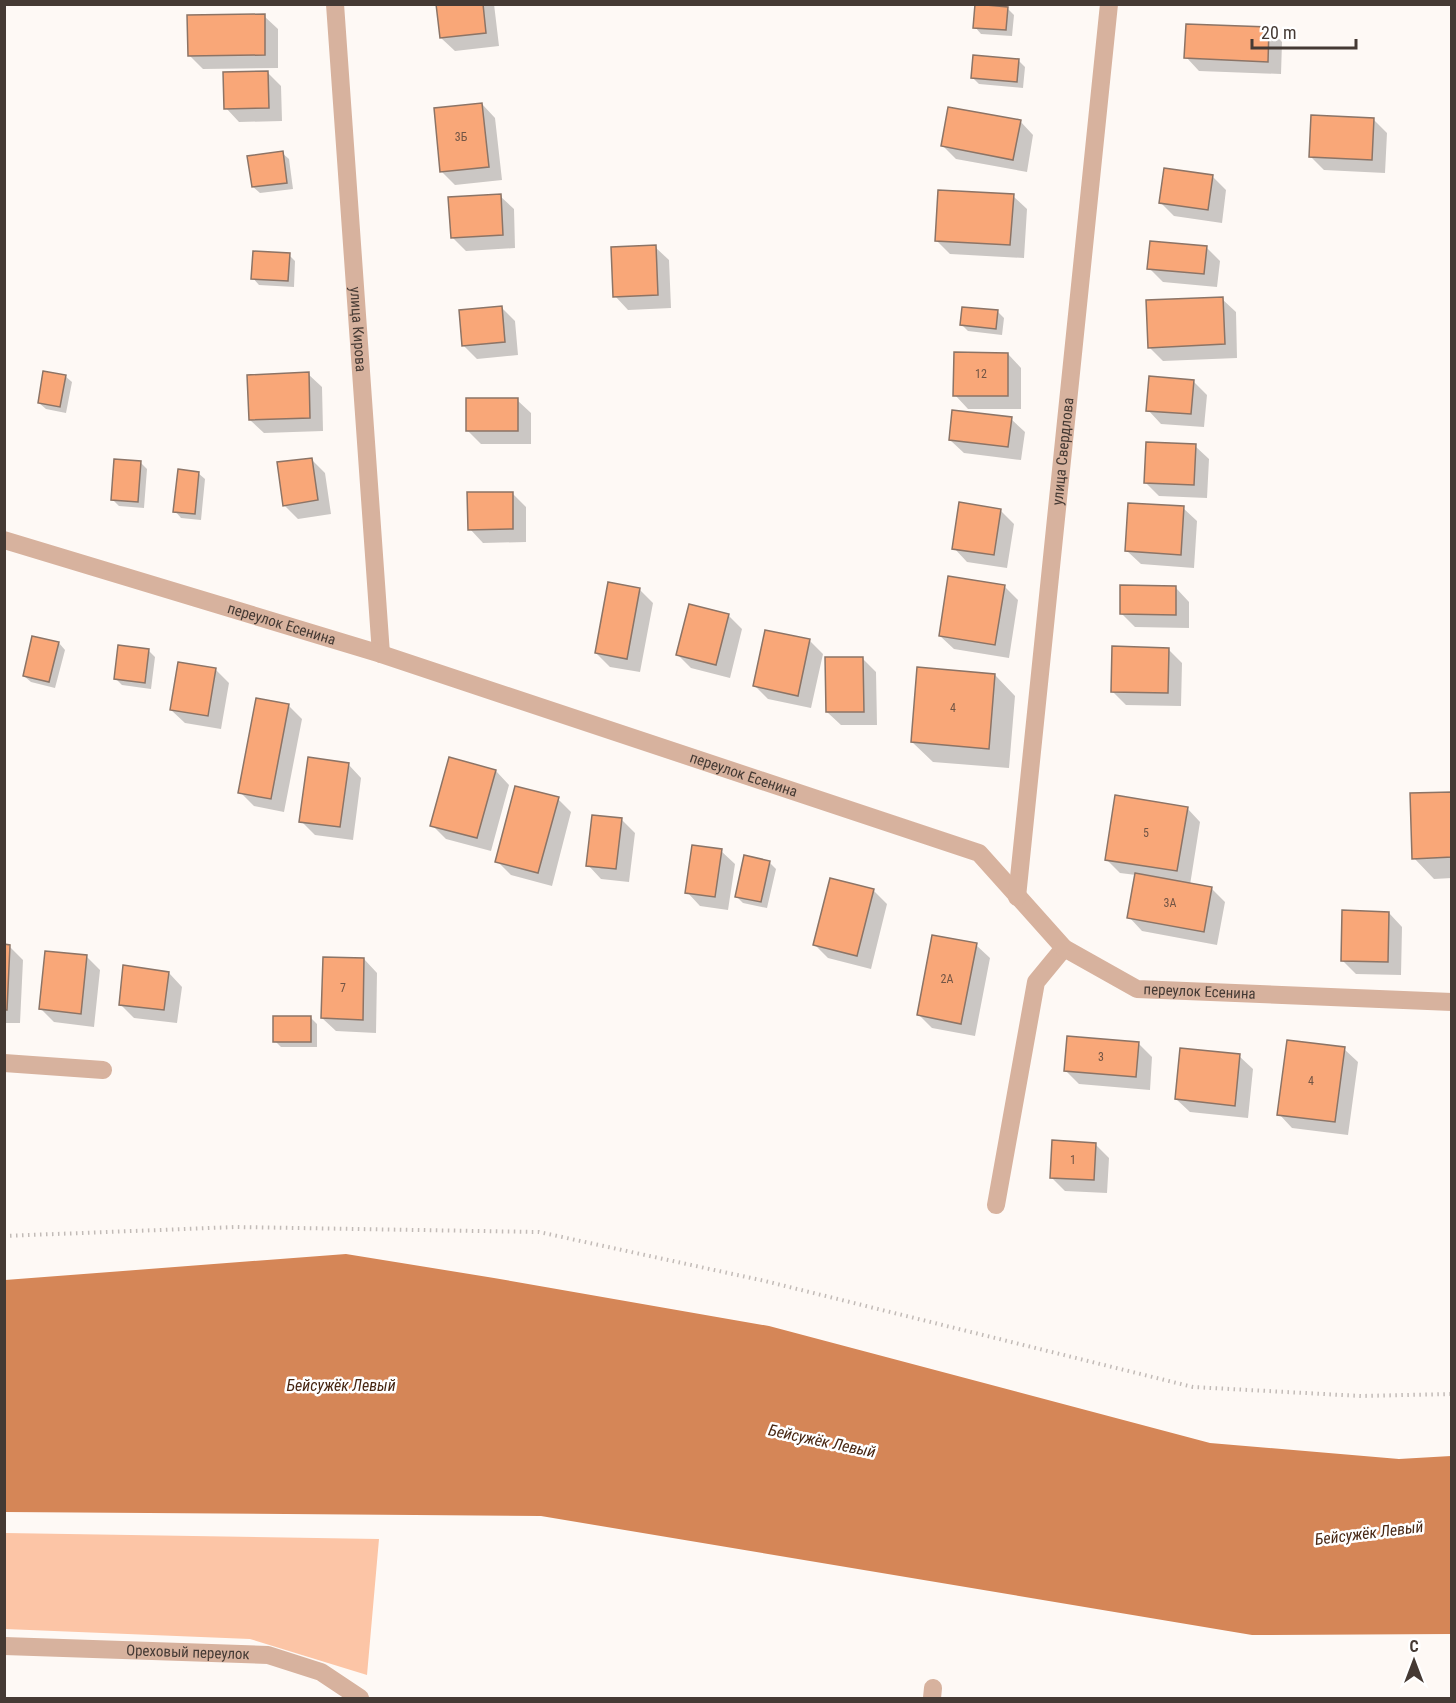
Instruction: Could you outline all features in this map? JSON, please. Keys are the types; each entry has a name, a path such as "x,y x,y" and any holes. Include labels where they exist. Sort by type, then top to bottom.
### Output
{"street":[{"name":"улица Кирова","path":"335,4 381,654"},
{"name":"улица Свердлова","path":"1017,897 1109,4"},
{"name":"переулок Есенина","path":"4,540 381,654 979,853 1064,948 1137,989 1452,1002"},
{"path":"996,1205 1036,982 1064,948"},
{"path":"4,1063 103,1070"},
{"name":"Ореховый переулок","path":"4,1646 268,1655 321,1672 360,1698"}],"path":[{"path":"4,1236 236,1227 539,1232 765,1281 1193,1388 1361,1396 1452,1394"}],"shaded area":[{"path":"5,1533 379,1539 367,1675 250,1639 5,1629"}],"water":[{"name":"Бейсужёк Левый","path":"346,1254 769,1326 1210,1443 1399,1459 1451,1456 1451,1634 1252,1635 541,1516 5,1512 5,1280"}],"building":[{"path":"436,4 483,4 486,33 440,38"},
{"path":"975,4 1008,7 1006,30 973,28"},
{"path":"265,14 265,55 188,56 187,15"},
{"path":"1186,24 1269,27 1268,62 1184,58"},
{"path":"973,55 1019,59 1017,82 971,78"},
{"path":"268,71 269,108 224,109 223,72"},
{"path":"482,103 489,167 440,172 434,108"},
{"path":"948,107 1021,120 1013,160 941,146"},
{"path":"1311,115 1374,118 1372,160 1309,157"},
{"path":"283,151 287,183 252,187 247,156"},
{"path":"1164,168 1213,175 1208,210 1159,203"},
{"path":"938,190 1014,194 1010,245 935,241"},
{"path":"501,194 503,235 451,238 448,197"},
{"path":"1150,241 1207,246 1204,274 1147,269"},
{"path":"656,245 658,295 613,297 611,247"},
{"path":"253,251 290,253 288,281 251,279"},
{"path":"1223,297 1225,344 1148,348 1146,300"},
{"path":"502,306 505,342 462,346 459,310"},
{"path":"962,307 998,310 996,329 960,325"},
{"path":"954,352 1008,353 1008,396 953,396"},
{"path":"43,371 66,375 60,407 38,403"},
{"path":"309,372 310,418 249,420 247,375"},
{"path":"1149,376 1194,380 1191,414 1146,411"},
{"path":"466,398 518,398 518,431 466,431"},
{"path":"952,410 1012,417 1008,447 949,440"},
{"path":"1146,442 1196,444 1194,485 1144,483"},
{"path":"312,458 318,500 283,506 277,462"},
{"path":"114,459 141,461 138,502 111,500"},
{"path":"178,469 199,472 195,514 173,512"},
{"path":"467,492 513,492 513,529 468,530"},
{"path":"959,502 1001,509 994,555 952,549"},
{"path":"1128,503 1184,506 1181,555 1125,551"},
{"path":"948,576 1005,585 995,645 939,636"},
{"path":"608,582 640,588 627,659 595,653"},
{"path":"1120,585 1176,586 1176,615 1120,614"},
{"path":"689,604 729,614 716,665 676,655"},
{"path":"765,630 810,639 798,696 753,686"},
{"path":"32,636 59,642 49,682 23,676"},
{"path":"118,645 149,649 145,683 114,679"},
{"path":"1112,646 1169,648 1168,693 1111,692"},
{"path":"825,657 863,657 864,712 826,712"},
{"path":"178,662 216,668 208,716 170,710"},
{"path":"917,667 995,674 989,749 911,742"},
{"path":"256,698 289,704 271,799 238,793"},
{"path":"308,757 349,763 340,827 299,822"},
{"path":"449,757 496,770 477,838 430,826"},
{"path":"515,786 559,797 538,873 495,862"},
{"path":"1452,792 1452,857 1412,859 1410,793"},
{"path":"1115,795 1188,807 1177,871 1105,860"},
{"path":"592,815 622,818 616,869 586,866"},
{"path":"692,845 722,849 715,897 685,893"},
{"path":"744,855 770,861 761,902 735,897"},
{"path":"1135,873 1212,887 1204,932 1127,918"},
{"path":"830,878 874,889 857,956 813,945"},
{"path":"1342,910 1389,912 1388,962 1341,961"},
{"path":"932,935 977,943 961,1024 917,1015"},
{"path":"4,944 10,945 7,1010 4,1010"},
{"path":"45,951 87,955 81,1014 39,1009"},
{"path":"323,957 364,958 363,1020 321,1018"},
{"path":"123,965 169,972 164,1010 119,1005"},
{"path":"273,1016 311,1016 311,1042 273,1042"},
{"path":"1067,1036 1139,1042 1136,1077 1064,1071"},
{"path":"1287,1040 1345,1047 1335,1122 1277,1115"},
{"path":"1180,1048 1240,1054 1235,1106 1175,1099"},
{"path":"1052,1140 1096,1143 1094,1180 1050,1178"}]}
